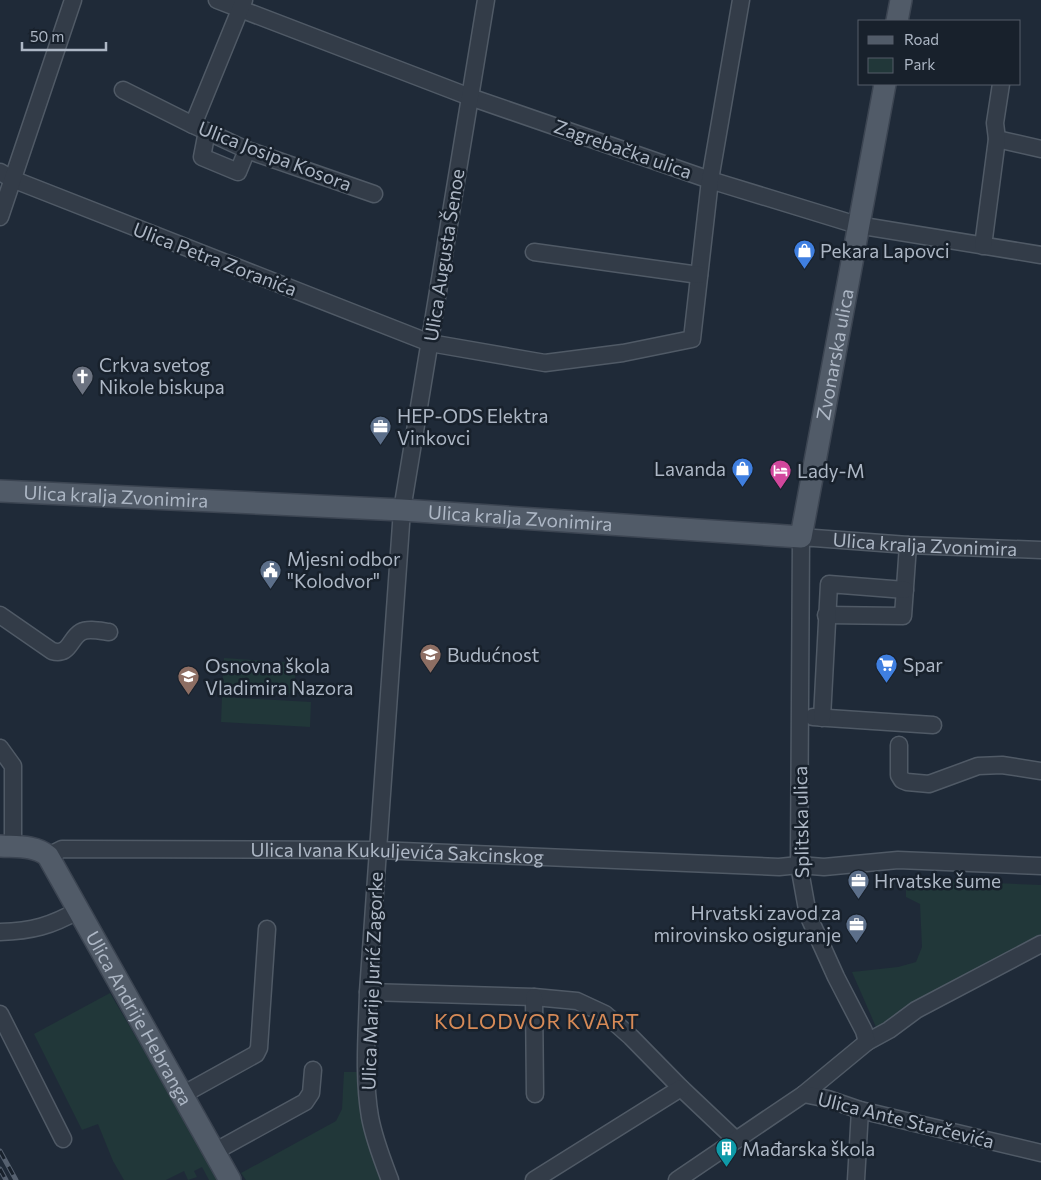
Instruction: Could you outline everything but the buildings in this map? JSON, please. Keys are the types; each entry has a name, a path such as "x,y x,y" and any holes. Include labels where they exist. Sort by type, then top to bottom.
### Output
{"main road":[{"path":"897,20 901,0"},
{"name":"Zvonarska ulica","path":"801,537 857,225 885,85"},
{"name":"Ulica kralja Zvonimira","path":"0,492 402,510 801,537"},
{"path":"7,846 32,847 42,850 48,856"},
{"name":"Ulica Andrije Hebranga","path":"48,856 230,1180"}],"street":[{"path":"0,217 6,176 73,0"},
{"name":"Zagrebačka ulica","path":"217,0 243,4 470,97 710,180 857,225 1041,255"},
{"name":"Ulica Augusta Šenoe","path":"402,510 486,0"},
{"path":"534,252 699,275 710,180 741,0"},
{"path":"243,4 200,128 202,157 238,172 247,150"},
{"path":"983,246 997,139 995,122 1001,85"},
{"name":"Ulica Josipa Kosora","path":"123,90 247,150 374,194"},
{"path":"997,139 1041,149"},
{"name":"Ulica Petra Zoranića","path":"6,176 430,343 545,363 623,353 692,339 699,275"},
{"name":"Ulica Marije Jurić Zagorke","path":"390,1180 374,1136 368,1100 368,992 402,510"},
{"name":"Ulica kralja Zvonimira","path":"801,537 908,545 1041,550"},
{"name":"Splitska ulica","path":"801,537 799,865 808,915 836,977 864,1031 867,1042"},
{"path":"826,615 903,616 908,545"},
{"path":"822,718 829,584 905,590"},
{"path":"0,615 52,651 59,653 65,650 79,632 85,630 109,632"},
{"path":"801,716 933,726"},
{"path":"900,745 899,776 906,782 928,784 978,766 1002,765 1041,771"},
{"path":"0,748 13,766 7,846"},
{"name":"Ulica Ivana Kukuljevića Sakcinskog","path":"48,856 62,849 378,850 780,866 824,867 898,860 1041,866"},
{"path":"0,932 43,927 62,920 79,910"},
{"path":"182,1094 256,1054 259,1048 267,929"},
{"path":"804,1094 867,1042 889,1030 916,1010 1041,944"},
{"path":"368,992 534,997 578,1001 605,1014 632,1037 681,1088 736,1140"},
{"path":"534,997 535,1094"},
{"path":"0,1014 63,1139"},
{"path":"214,1152 305,1102 311,1093 313,1070"},
{"path":"534,1180 681,1088"},
{"name":"Ulica Ante Starčevića","path":"677,1180 804,1094 828,1099 860,1110 1041,1153"},
{"path":"856,1180 860,1110"}],"green space":[{"path":"224,658 296,663 294,694 222,689"},
{"path":"222,697 311,702 310,727 221,722"},
{"path":"906,879 1041,885 1041,943 876,1027 852,972 898,967 916,962 922,947 920,904 906,897"},
{"path":"110,993 220,1180 209,1180 202,1167 194,1171 197,1177 188,1180 184,1171 166,1180 124,1180 113,1161 98,1124 82,1130 34,1034"},
{"path":"344,1072 361,1072 384,1180 246,1180 241,1173 336,1121 342,1109"}],"railway":[{"path":"0,1151 16,1180"},
{"path":"0,1169 6,1180"}],"place":[{"name":"Pekara Lapovci","path":"804,270"},
{"name":"Crkva svetog Nikole biskupa","path":"83,395"},
{"name":"HEP-ODS Elektra Vinkovci","path":"381,446"},
{"name":"Lavanda","path":"742,488"},
{"name":"Lady-M","path":"781,490"},
{"name":"Mjesni odbor \"Kolodvor\"","path":"271,589"},
{"name":"Budućnost","path":"431,674"},
{"name":"Spar","path":"887,684"},
{"name":"Osnovna škola Vladimira Nazora","path":"189,696"},
{"name":"Hrvatske šume","path":"858,900"},
{"name":"Hrvatski zavod za mirovinsko osiguranje","path":"857,943"},
{"name":"Mađarska škola","path":"726,1168"}],"district":[{"name":"KOLODVOR KVART","path":"537,1022"}]}
